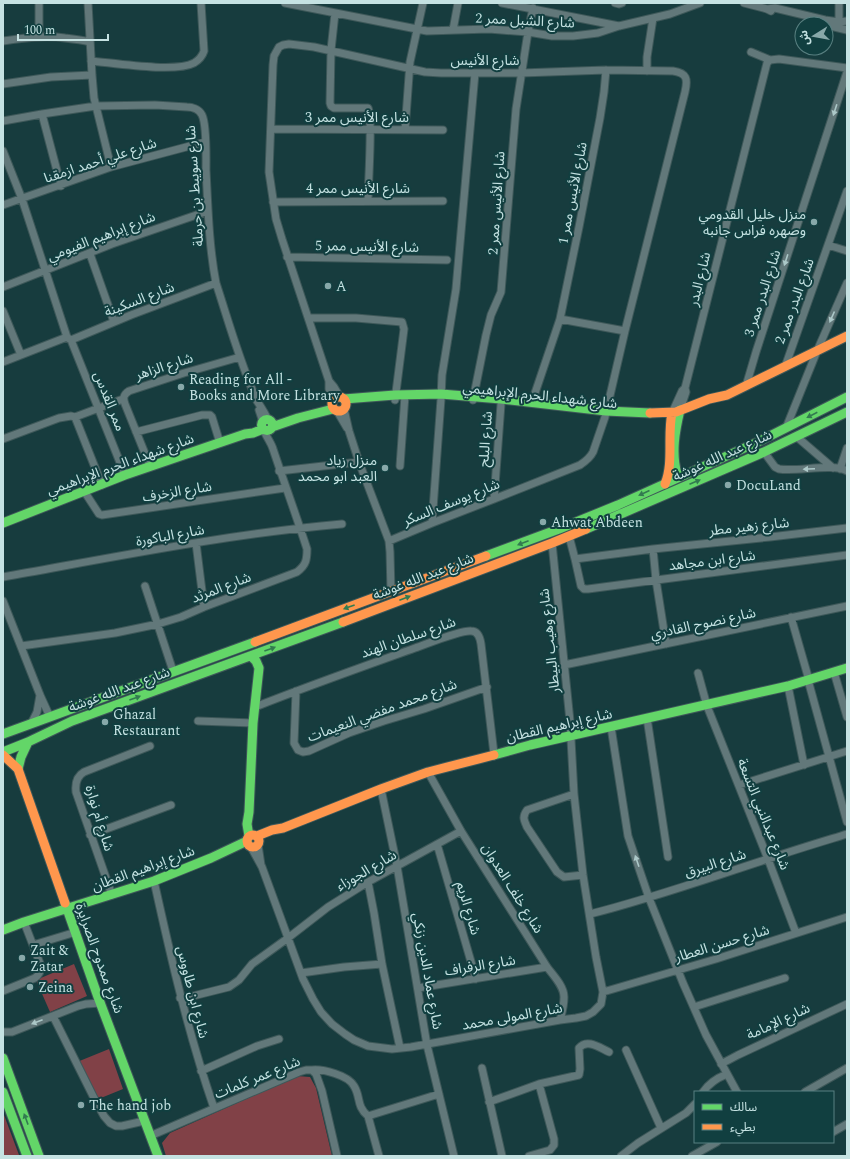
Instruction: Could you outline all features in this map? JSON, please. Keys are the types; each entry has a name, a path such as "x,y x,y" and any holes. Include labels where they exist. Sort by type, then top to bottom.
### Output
{"street":[{"path":"38,3 39,37"},
{"path":"88,3 92,75 96,106 111,167"},
{"path":"91,61 167,67 193,63 200,59 204,51 201,3"},
{"name":"شارع الشبل ممر 2","path":"285,3 416,29 436,31 489,29 528,32 552,36 572,36 598,33 619,26 680,11 700,3"},
{"path":"405,130 409,68 416,29 423,3"},
{"path":"452,30 458,3"},
{"path":"502,3 619,26"},
{"path":"616,3 622,3"},
{"path":"744,3 767,9 775,8 798,16"},
{"path":"839,3 839,22"},
{"name":"شارع الأنيس ممر 2","path":"473,399 491,315 501,292 516,109 533,8"},
{"path":"336,13 331,50 331,106 337,108 368,108 370,113 368,201"},
{"path":"647,71 646,57 653,18"},
{"path":"834,22 847,21"},
{"path":"834,27 847,30"},
{"path":"3,41 39,37 64,38 90,42"},
{"name":"شارع الأنيس","path":"339,404 334,387 329,381 309,318 287,257 276,219 273,202 270,172 273,65 274,56 279,47 289,44 331,50 425,72 521,73 606,70 677,72 682,73 685,76 687,85 625,331 606,414"},
{"path":"752,52 770,60 779,59 847,68"},
{"name":"شارع البدر","path":"675,415 682,391 685,388 765,68 770,60"},
{"name":"شارع الأنيس ممر 1","path":"532,402 560,319 601,111 606,70"},
{"name":"شارع البدر ممر 3","path":"746,386 847,72"},
{"path":"432,523 442,375 456,289 475,73"},
{"path":"3,84 51,77 92,75"},
{"name":"شارع سويبط بن حرملة","path":"3,121 96,106 155,105 192,107 202,115 205,142 208,211 216,283 240,357 267,425"},
{"path":"42,114 61,186"},
{"name":"شارع الأنيس ممر 3","path":"271,129 443,130"},
{"name":"شارع علي أحمد ازمقنا","path":"3,205 61,186 111,167 205,142"},
{"name":"ممر القدس","path":"3,153 22,199 45,272 69,339 99,408 125,475"},
{"name":"شارع البدر ممر 2","path":"785,367 847,191"},
{"name":"شارع الأنيس ممر 4","path":"273,202 443,201"},
{"name":"شارع إبراهيم الفيومي","path":"3,287 45,272 112,244 208,211"},
{"name":"شارع البدر ممر 2","path":"828,244 847,251"},
{"path":"90,254 114,322"},
{"name":"شارع الأنيس ممر 5","path":"287,257 447,260"},
{"name":"شارع السكينة","path":"3,362 69,339 216,283"},
{"path":"786,428 817,351 847,283"},
{"path":"3,311 21,355"},
{"path":"309,318 356,318 402,322 404,329 395,398"},
{"path":"560,319 625,331"},
{"name":"شارع شهداء الحرم الإبراهيمي","path":"473,399 501,404 606,414 642,413 675,415 722,399 727,395 847,336"},
{"name":"شارع الزاهر","path":"3,439 59,418 71,416 75,417 124,399 125,394 128,391 240,357"},
{"path":"400,466 405,397"},
{"name":"شارع شهداء الحرم الإبراهيمي","path":"3,523 150,466 245,434 253,433 267,425 298,418 339,404 405,397 441,397 532,402 606,414"},
{"name":"شارع عبد الله غوشة","path":"3,734 559,529 685,475 786,428 847,397"},
{"path":"124,399 150,466"},
{"name":"شارع يوسف السكر","path":"339,404 388,541 586,462 591,457 606,414"},
{"name":"شارع البلح","path":"494,499 501,404"},
{"name":"شارع عبد الله غوشة","path":"3,753 72,721 251,656 552,543 764,452 847,412"},
{"path":"136,432 202,415 210,415 212,417 220,443"},
{"path":"675,415 675,465 677,474 685,475"},
{"path":"665,484 668,478 675,415"},
{"path":"75,417 102,485"},
{"name":"شارع المرثد","path":"21,646 115,633 158,624 181,617 297,572 304,567 307,557 307,549 272,447 266,436 267,425"},
{"path":"797,436 836,468"},
{"path":"836,468 847,448"},
{"path":"764,452 775,467 779,469 836,468 847,471"},
{"path":"279,471 359,462"},
{"name":"شارع الزخرف","path":"84,491 99,514 102,515 286,488"},
{"name":"شارع الباكورة","path":"3,577 196,543 300,528 342,524"},
{"name":"شارع زهير مطر","path":"575,559 847,528"},
{"path":"569,536 575,559"},
{"path":"388,541 390,552 391,592"},
{"path":"196,543 204,607"},
{"name":"شارع وهيب البيطار","path":"552,543 570,736"},
{"path":"653,549 656,580 666,644"},
{"name":"شارع ابن مجاهد","path":"575,559 581,586 584,589 588,589 847,554"},
{"path":"145,586 173,671"},
{"path":"3,601 50,717"},
{"name":"شارع نصوح القادري","path":"564,665 847,606"},
{"path":"791,617 847,822"},
{"name":"شارع سلطان الهند","path":"255,707 436,641 466,631 471,631 476,632 480,636 494,754"},
{"path":"251,656 256,660 258,668 253,723 249,812 253,841"},
{"name":"شارع إبراهيم القطان","path":"3,930 24,922 112,896 154,881 224,852 239,844 273,835 283,828 428,772 494,754 647,718 707,706 788,686 847,668"},
{"path":"834,672 847,718"},
{"name":"شارع عبدالنبي التسعة","path":"698,673 707,706 796,933"},
{"path":"788,686 804,765"},
{"name":"شارع محمد مفضي النعيمات","path":"296,691 294,743 298,750 303,752 309,751 349,733 487,687"},
{"path":"31,724 37,712 40,695"},
{"path":"647,718 668,857"},
{"path":"3,745 72,721"},
{"path":"198,721 253,723"},
{"path":"611,727 628,836 649,898 706,1035 736,1091"},
{"path":"570,736 574,794 583,875 603,992"},
{"path":"18,769 21,757 28,742"},
{"name":"شارع أم نوارة","path":"112,896 90,835 75,785 80,774 150,746"},
{"path":"739,785 847,751"},
{"name":"شارع ممدوح الصرايرة","path":"3,753 18,769 100,1002 158,1156"},
{"name":"شارع خلف العدوان","path":"428,772 461,832 564,992 560,1020"},
{"name":"شارع عماد الدين زنكي","path":"381,789 397,866 427,1045 454,1156"},
{"path":"574,794 527,810 524,814 524,820 527,827 557,872 564,877 583,875"},
{"path":"90,835 170,805"},
{"name":"شارع الجوزاء","path":"180,998 229,987 239,980 252,964 328,907 368,882 461,832"},
{"name":"شارع البيرق","path":"590,914 649,898 847,834"},
{"name":"شارع المولى محمد","path":"253,841 301,973 313,999 321,1012 332,1024 354,1040 368,1046 392,1049 427,1045 576,1018 586,1016 598,1009 601,1004 603,992"},
{"name":"شارع الريم","path":"437,844 476,979"},
{"name":"شارع ابن طاووس","path":"154,881 180,998 201,1071 214,1108"},
{"path":"368,882 382,964 400,1048"},
{"name":"شارع حسن العطار","path":"603,992 847,917"},
{"path":"3,991 30,980 39,975 41,970 24,922"},
{"path":"33,945 76,932"},
{"path":"301,973 344,967 382,964"},
{"name":"شارع الرفراف","path":"418,988 547,967"},
{"path":"694,1007 785,978"},
{"path":"3,1032 12,1032 78,1006 100,1002"},
{"name":"شارع الإمامة","path":"721,1064 847,1004"},
{"path":"53,1016 94,1098 104,1116 110,1123 116,1126 122,1126 144,1121"},
{"path":"201,1071 257,1046 279,1039"},
{"path":"490,1102 539,1084 579,1075 579,1048 583,1044 592,1044 609,1052"},
{"path":"626,1050 661,1128"},
{"path":"3,1058 39,1156"},
{"path":"482,1068 502,1156"},
{"path":"807,1091 847,1068"},
{"path":"312,1070 327,1070 349,1080 354,1084 360,1108 362,1112 368,1116 379,1156"},
{"name":"شارع عمر كلمات","path":"150,1136 299,1072 312,1070 316,1074 322,1092 337,1156"},
{"path":"704,1091 718,1078 727,1074"},
{"path":"529,1156 550,1150 554,1145 554,1139 539,1084"},
{"path":"3,1092 27,1156"},
{"path":"368,1116 439,1094"},
{"path":"621,1156 638,1143 689,1111 694,1105"},
{"path":"834,1131 847,1124"},
{"path":"692,1156 715,1143"}],"shaded area":[{"path":"74,964 87,996 50,1012 36,980"},
{"path":"109,1049 123,1089 96,1100 77,1062"},
{"path":"297,1076 310,1077 316,1088 332,1156 166,1156 162,1143 170,1133"},
{"path":"4,1115 19,1155 3,1156"}],"traffic: fast":[{"path":"344,399 395,395 441,394 606,411 650,413"},
{"path":"486,556 618,505 760,441 847,397"},
{"path":"272,427 298,418 333,409"},
{"path":"680,410 675,434 674,458 677,474 685,475"},
{"path":"586,529 764,452 847,412"},
{"path":"265,420 269,420 271,421 272,425 271,429 265,430 262,427 262,423 265,420"},
{"path":"3,523 125,475 263,429"},
{"path":"3,752 72,721 343,622"},
{"path":"3,734 255,642"},
{"path":"249,836 247,824 249,812 253,723 259,668 256,661 251,656"},
{"path":"494,755 530,745 788,686 847,668"},
{"path":"18,769 21,757 28,742"},
{"path":"3,930 154,881 211,858 247,841"},
{"path":"65,903 98,997 158,1156"},
{"path":"3,1058 39,1156"},
{"path":"3,1092 27,1156"}],"traffic: slow":[{"path":"650,413 676,412 709,399 727,395 847,336"},
{"path":"339,397 344,399 346,404 344,409 339,411 334,409 332,404 334,399 339,397"},
{"path":"665,484 668,476 670,458 672,413"},
{"path":"343,622 586,529"},
{"path":"255,642 486,556"},
{"path":"3,755 18,769 65,903"},
{"path":"257,836 272,830 283,828 428,772 494,755"},
{"path":"251,835 255,835 259,841 255,847 251,847 247,843 247,839 251,835"}],"place":[{"name":"منزل خليل القدومي وصهره فراس جانبه","path":"814,222"},
{"name":"A","path":"328,286"},
{"name":"Reading for All - Books and More Library","path":"181,387"},
{"name":"منزل زياد العبد ابو محمد","path":"385,468"},
{"name":"DocuLand","path":"728,485"},
{"name":"Ahwat Abdeen","path":"543,522"},
{"name":"Ghazal Restaurant","path":"105,722"},
{"name":"Zait & Zatar","path":"22,958"},
{"name":"Zeina","path":"30,987"},
{"name":"The hand job","path":"81,1105"}]}
